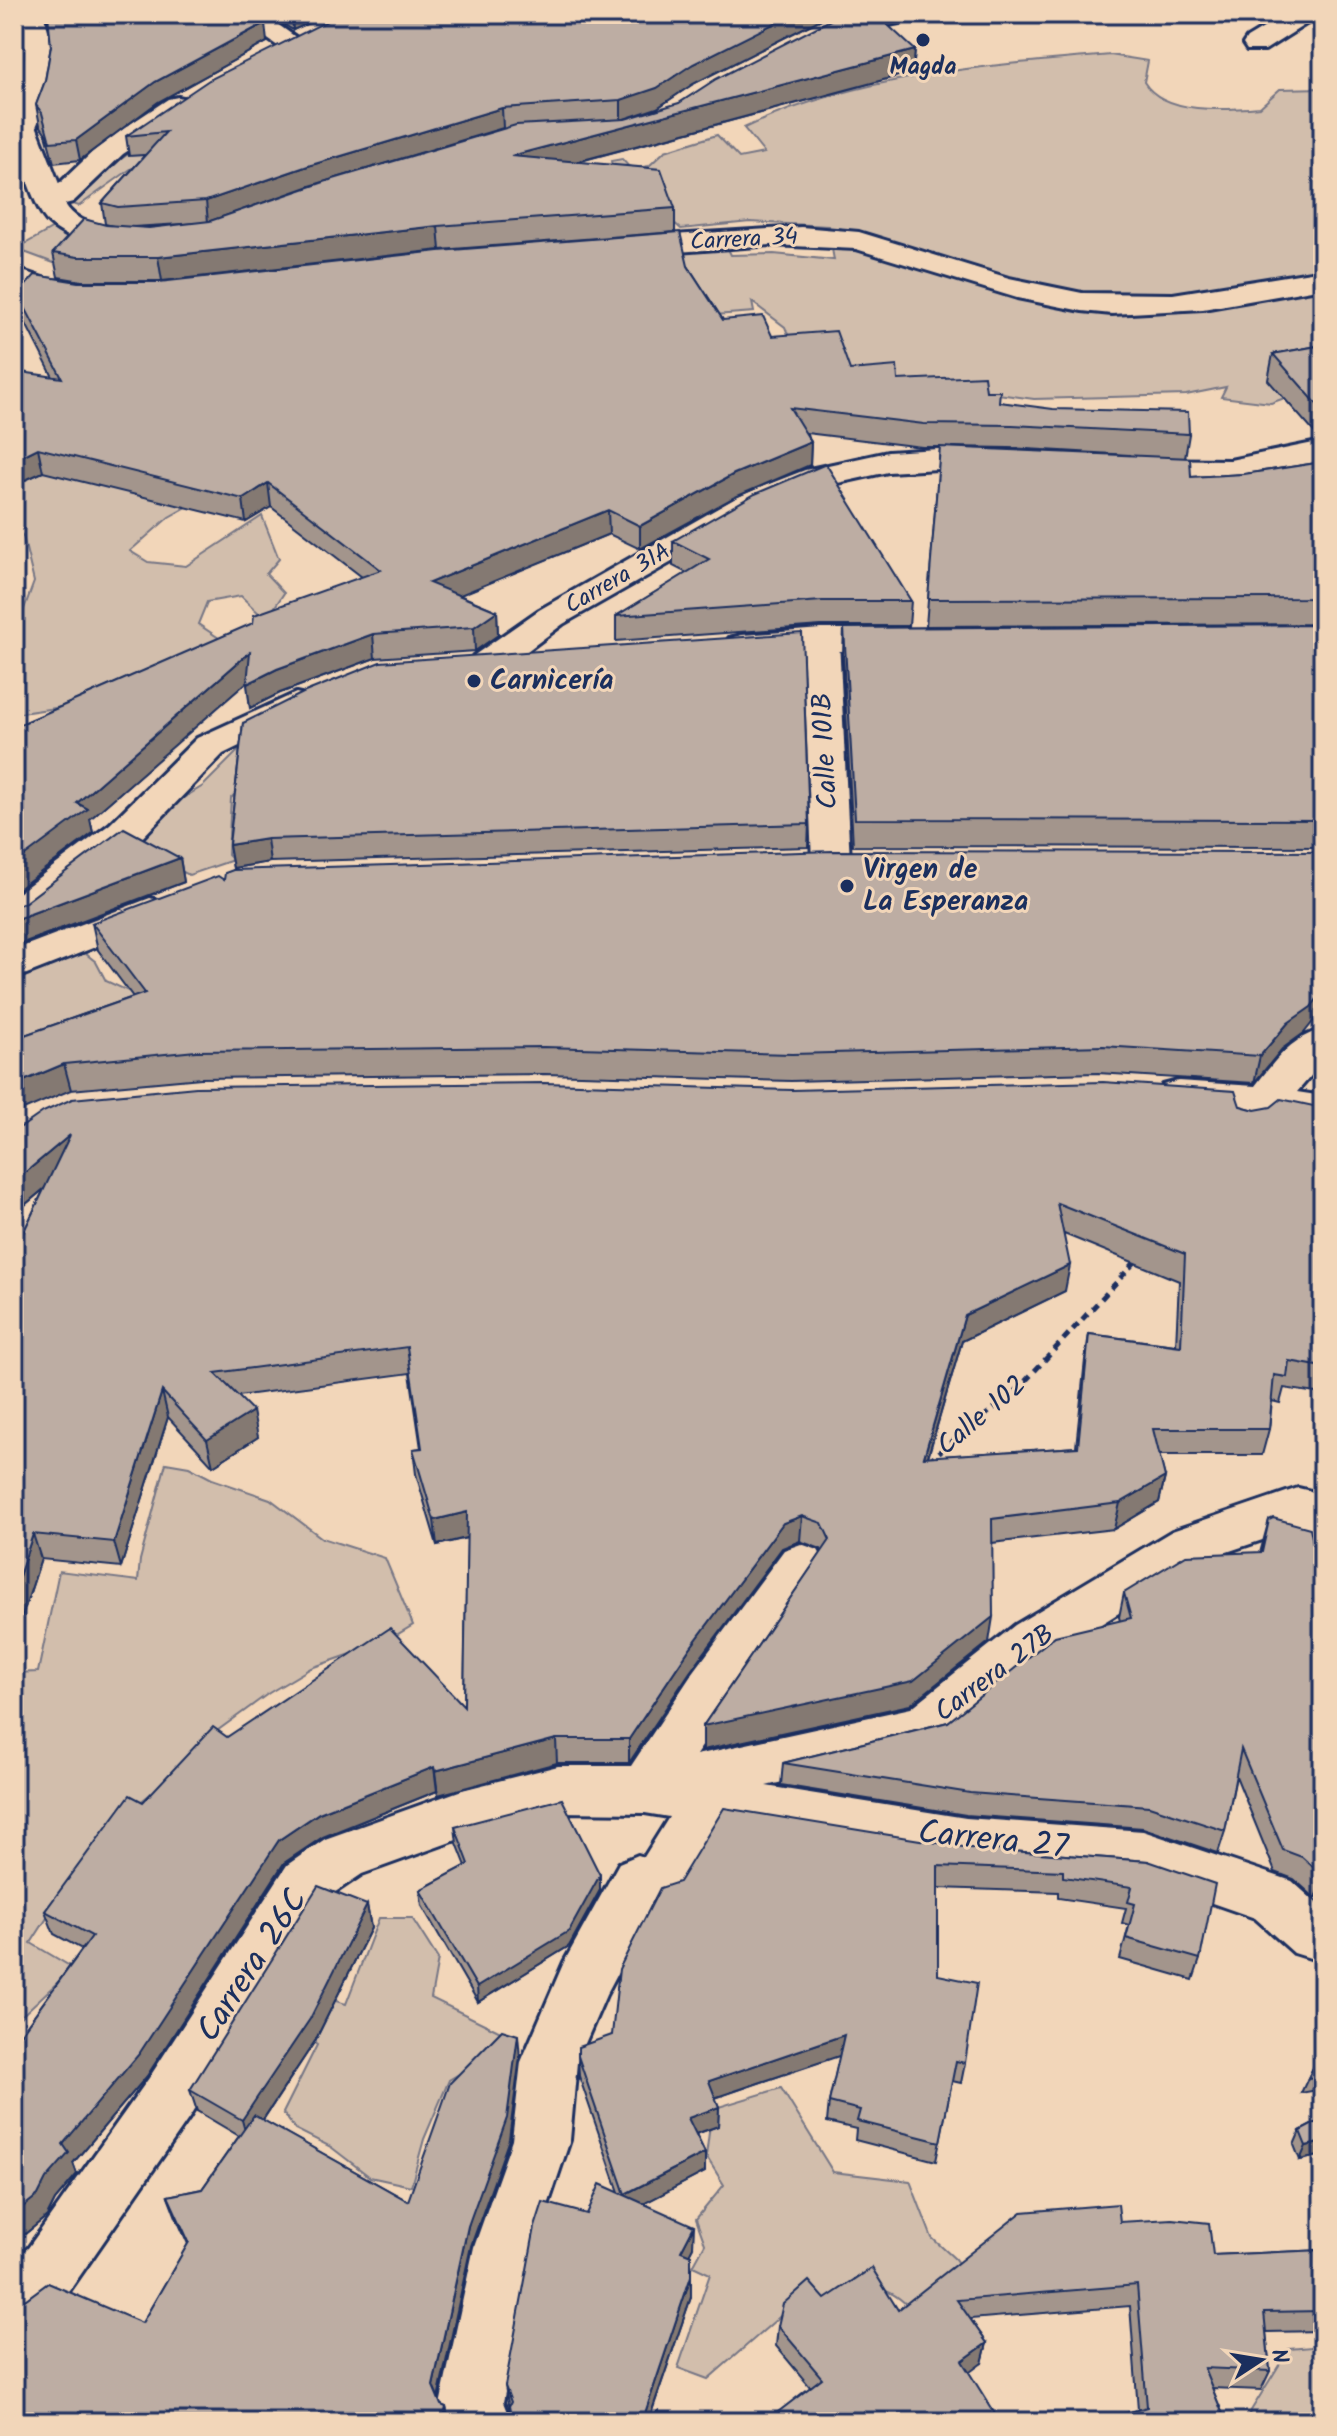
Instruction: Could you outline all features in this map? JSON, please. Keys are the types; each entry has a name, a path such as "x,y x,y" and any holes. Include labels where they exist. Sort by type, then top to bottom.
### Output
{"street":[{"path":"30,14 37,26 39,67 19,134 56,217 74,227 120,240 168,239"},
{"path":"245,14 281,49 317,32"},
{"path":"826,31 854,15 879,19 910,14"},
{"path":"1256,44 1287,17"},
{"path":"49,200 63,196 113,148 203,91"},
{"name":"Carrera 34","path":"602,249 771,236 827,236 859,241 1047,295 1084,302 1181,304 1323,279"},
{"path":"14,277 41,287 73,292 119,293"},
{"path":"1093,467 1211,471 1267,464 1323,451"},
{"name":"Carrera 31A","path":"550,660 470,665 753,502 805,480 843,469 900,461 968,459 1031,463"},
{"path":"709,648 821,640 931,640"},
{"name":"Calle 101B","path":"821,640 830,862"},
{"path":"14,916 124,833 210,746 321,694"},
{"path":"14,965 177,901"},
{"path":"1258,1113 1302,1056 1323,1043"},
{"path":"1144,1094 1258,1113 1323,1111"},
{"name":"Carrera 27B","path":"645,1790 925,1727 1033,1640 1189,1545 1298,1508 1323,1514"},
{"path":"645,1790 710,1690 801,1564"},
{"name":"Carrera 26C","path":"14,2295 49,2269 169,2098 306,1882 344,1856 462,1814 558,1789 645,1790"},
{"name":"Carrera 27","path":"645,1790 966,1842 1143,1855 1273,1899 1313,1935 1323,1937"},
{"path":"480,2422 471,2405 504,2247 541,2140 549,2062 584,1980 638,1880 657,1884 710,1799"}],"path":[{"name":"Calle 102","path":"923,1464 1017,1390 1145,1251"}],"shaded area":[{"path":"1110,55 1148,61 1144,82 1153,93 1166,100 1197,108 1260,107 1280,89 1323,88 1323,384 1271,403 1221,397 1226,387 1186,395 1034,399 947,387 963,418 796,355 785,327 752,302 754,312 714,315 517,264 727,247 731,255 774,254 834,260 828,226 750,222 681,229 612,166 611,161 622,159 631,169 649,166 665,151 717,135 739,158 764,153 744,128 832,96 923,75"},
{"path":"141,145 171,154 146,171 132,168 79,206 62,201"},
{"path":"57,226 80,243 54,263 16,249"},
{"path":"45,456 226,485 169,517 130,551 148,562 186,566 262,516 279,559 266,574 284,593 266,620 241,596 207,602 198,624 234,648 124,698 14,714 14,636 34,582 23,536 14,527 14,476"},
{"path":"253,736 244,785 231,798 228,855 233,860 189,875 135,848 167,808 203,786"},
{"path":"81,950 96,962 106,981 128,991 166,972 279,970 14,1044 14,976"},
{"path":"166,1463 189,1467 212,1479 270,1499 322,1538 385,1558 413,1625 383,1643 311,1668 269,1693 210,1736 154,1791 101,1834 31,1943 73,1968 14,2023 14,1673 38,1672 59,1571 138,1581 140,1560"},
{"path":"379,1918 412,1918 438,1959 431,1998 517,2040 449,2080 424,2139 411,2186 370,2177 331,2147 295,2129 283,2113 317,2045 296,2029 299,1990 346,2004"},
{"path":"781,2088 833,2172 910,2181 932,2238 955,2259 966,2275 919,2319 903,2301 888,2292 874,2289 817,2300 800,2299 708,2379 678,2368 710,2274 693,2266 705,2244 696,2219 724,2185 706,2156 712,2109"},
{"path":"1323,2346 1323,2422 1250,2422 1247,2417 1289,2349"}],"building":[{"path":"14,14 18,32 14,58"},
{"path":"48,14 252,14 265,23 155,82 76,140 50,142 42,113 36,105 45,81 51,46"},
{"path":"341,14 498,14 505,17 533,14 793,14 693,64 657,88 621,100 502,108 308,166 206,201 118,207 102,203 166,132 126,136 209,80"},
{"path":"842,14 876,14 915,50 511,156 661,169 675,208 438,226 158,257 78,257 53,253 84,219 106,225 149,228 210,221 330,180 516,125 625,119 679,103 716,79"},
{"path":"680,232 688,266 723,320 763,316 772,336 836,331 850,370 897,366 898,380 984,376 986,391 1000,391 999,402 1053,409 1188,412 1189,434 924,424 790,408 811,442 734,474 640,526 608,510 429,583 497,611 474,627 373,634 277,669 247,684 250,652 77,803 88,809 14,864 14,727 253,623 254,615 381,570 268,483 243,499 38,448 14,460 14,371 62,378 18,294 35,275 78,282 159,282 439,251"},
{"path":"1323,345 1323,411 1273,354"},
{"path":"940,447 1190,458 1191,477 1244,474 1323,462 1323,598 928,599"},
{"path":"826,464 911,601 822,601 616,616 709,559 673,541 755,494"},
{"path":"1323,625 1323,820 855,819 844,628"},
{"path":"802,633 809,824 267,839 229,845 243,723 305,692 380,662"},
{"path":"124,828 180,858 14,920 14,906 24,903"},
{"path":"833,851 1323,852 1323,991 1311,1007 1288,1023 1260,1056 1103,1046 792,1054 544,1047 196,1051 64,1064 14,1085 14,1024 19,1037 145,993 92,923 218,876 224,880 225,873 233,870"},
{"path":"1103,1082 1235,1091 1240,1106 1255,1110 1271,1107 1281,1099 1323,1108 1323,1367 1289,1361 1287,1377 1274,1375 1269,1429 1153,1429 1165,1477 1120,1503 992,1519 993,1617 913,1681 703,1726 830,1540 822,1523 802,1516 783,1523 690,1648 629,1739 556,1739 435,1771 434,1767 319,1813 279,1840 139,2054 63,2144 69,2153 46,2179 38,2195 14,2214 14,2043 92,1936 45,1911 130,1795 143,1802 213,1727 227,1737 390,1628 464,1706 467,1512 434,1520 413,1449 422,1448 407,1347 215,1373 253,1411 207,1440 162,1391 114,1542 33,1534 14,1591 14,1252 70,1135 14,1182 14,1129 72,1099 196,1087 544,1083 792,1090","holes":["1057,1203 1185,1254 1181,1346 1089,1334 1078,1447 924,1457 965,1315 1070,1265"]},
{"path":"1273,1518 1310,1528 1323,1590 1323,1876 1302,1857 1283,1850 1241,1749 1225,1831 1149,1806 970,1793 783,1763 948,1722 1055,1636 1131,1618 1124,1593 1186,1555 1262,1552 1269,1520"},
{"path":"562,1799 600,1875 569,1931 477,1987 420,1890 469,1864 455,1827"},
{"path":"724,1808 969,1848 1148,1861 1215,1884 1200,1959 1126,1938 1135,1904 1128,1902 1132,1887 1063,1877 1063,1871 938,1866 938,1975 977,1983 965,2063 956,2061 940,2142 857,2121 860,2110 829,2102 844,2035 709,2081 719,2107 688,2118 705,2153 625,2194 578,2056 578,2047 612,2035 619,1969 660,1888 679,1882"},
{"path":"318,1886 367,1905 310,2019 242,2120 190,2090"},
{"path":"502,2030 518,2035 507,2118 468,2226 433,2386 441,2405 446,2407 443,2422 14,2422 14,2304 48,2283 142,2323 189,2242 168,2196 202,2189 254,2115 408,2201 450,2083"},
{"path":"1323,2048 1323,2076 1308,2078"},
{"path":"1323,2119 1323,2142 1306,2146 1300,2131"},
{"path":"600,2184 694,2226 681,2251 691,2255 691,2276 642,2422 512,2422 511,2402 505,2386 535,2227 543,2202 587,2214"},
{"path":"1118,2204 1120,2222 1172,2219 1209,2223 1213,2255 1323,2250 1323,2311 1264,2312 1270,2371 1204,2368 1226,2422 1123,2422 1120,2415 1147,2407 1137,2285 957,2300 987,2343 962,2361 1000,2422 765,2422 822,2378 778,2326 783,2304 809,2281 825,2299 872,2268 898,2310 1022,2212"},
{"path":"659,2410 660,2422 645,2422"}],"place":[{"name":"Magda","path":"923,40"},
{"name":"Carnicería","path":"474,681"},
{"name":"Virgen de La Esperanza","path":"847,886"}]}
